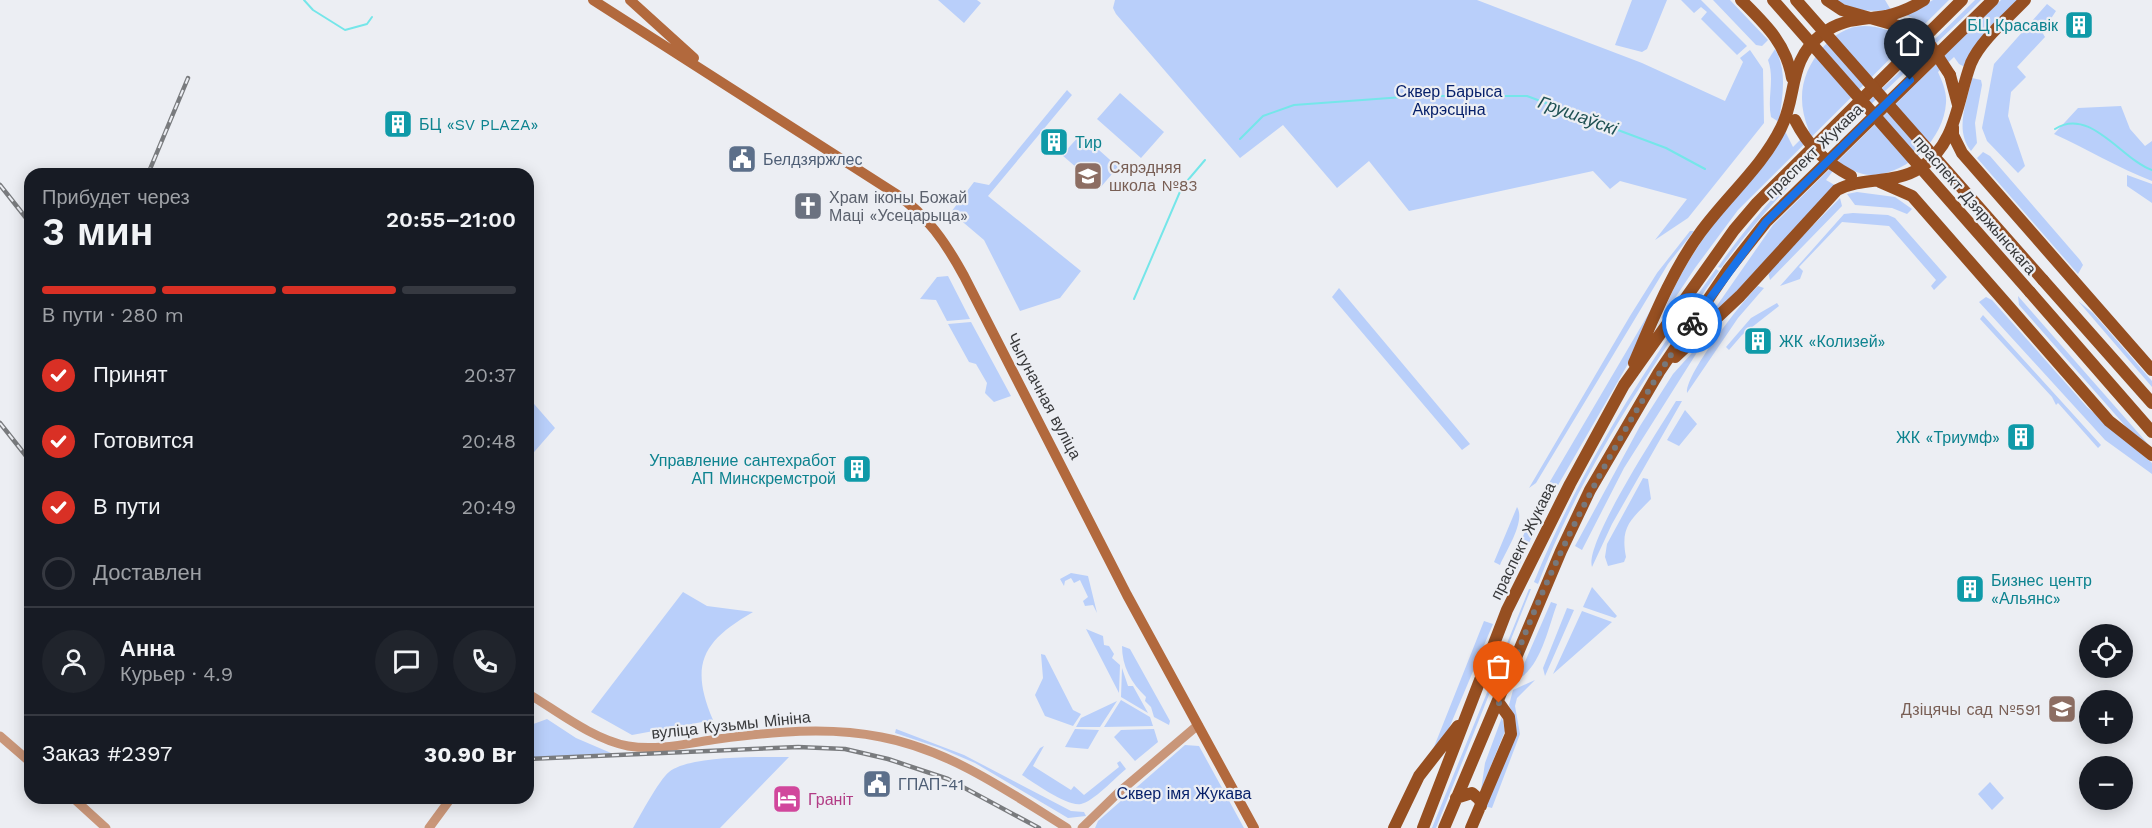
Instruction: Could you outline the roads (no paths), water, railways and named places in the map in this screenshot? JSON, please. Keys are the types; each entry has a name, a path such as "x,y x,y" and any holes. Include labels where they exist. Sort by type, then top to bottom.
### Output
{"main road":[{"name":"Чыгуначная вуліца","path":"630,0 705,69"},
{"path":"1624,385 1689,248 1770,148 1783,126 1791,95 1789,60 1769,27 1741,0"},
{"name":"праспект Дзяржынскага","path":"1773,0 2152,432"},
{"name":"праспект Дзяржынскага","path":"1796,0 2152,403"},
{"path":"1827,0 1838,8 1902,27 1929,44 1950,75 1958,107"},
{"path":"1792,82 1804,52 1821,34 1845,21 1888,15 1924,0"},
{"name":"праспект Жукава","path":"1423,828 1519,581 1624,385 1749,212 1962,0"},
{"name":"праспект Жукава","path":"1444,828 1499,703 1543,592 1590,490 1659,372 1728,270 1766,222 1992,0"},
{"path":"1659,372 1740,296 1836,190 1908,174 1932,159 1941,149 1953,126 1972,62 2025,0"},
{"name":"Чыгуначная вуліца","path":"601,1 662,46 705,69 908,202 937,232 951,251 1127,595 1254,828"},
{"path":"1791,95 1795,120 1803,136 1818,154 1851,176 1873,181 1912,196 2109,421 2152,455"},
{"path":"1953,126 1953,135 1962,153 2152,370"},
{"path":"1471,828 1512,734 1509,717 1499,703"},
{"path":"1394,828 1419,776 1464,718"},
{"path":"1419,776 1429,768 1434,768 1438,789"},
{"path":"1456,798 1472,793 1480,800 1481,806"}],"street":[{"name":"вуліца Кузьмы Мініна","path":"534,700 608,739 648,748 782,731 832,731 881,736 914,745 961,765 1067,828"},
{"path":"1082,828 1118,793 1198,725"},
{"path":"0,736 24,757"},
{"path":"80,804 106,828"},
{"path":"429,828 447,804"}],"waterway":[{"name":"Грушаўскі","path":"304,0 313,10 345,30 367,24 372,17"},
{"name":"Грушаўскі","path":"1240,139 1263,116 1294,105 1417,96 1527,96 1666,148 1705,169"},
{"name":"Грушаўскі","path":"2055,129 2068,124 2081,124 2093,129 2152,170"},
{"name":"Грушаўскі","path":"1134,299 1182,187 1205,160"}],"railway":[{"path":"150,168 188,78"},
{"path":"0,185 24,215"},
{"path":"0,423 24,453"},
{"path":"534,759 798,747 845,749 888,759 948,779 1039,828"}],"place":[{"name":"БЦ Красавік","path":"2079,25"},
{"name":"БЦ «SV PLAZA»","path":"398,124"},
{"name":"Тир","path":"1054,142"},
{"name":"Белдзяржлес","path":"742,159"},
{"name":"Сярэдняя школа №83","path":"1088,176"},
{"name":"Храм іконы Божай Маці «Усецарыца»","path":"808,206"},
{"name":"ЖК «Колизей»","path":"1758,341"},
{"name":"ЖК «Триумф»","path":"2021,437"},
{"name":"Управление сантехработ АП Минскремстрой","path":"857,469"},
{"name":"Бизнес центр «Альянс»","path":"1970,589"},
{"name":"Дзіцячы сад №591","path":"2062,709"},
{"name":"ГПАП-41","path":"877,784"},
{"name":"Граніт","path":"787,799"}],"park label":[{"name":"Сквер Барыса Акрэсціна","path":"1449,100"},
{"name":"Сквер імя Жукава","path":"1184,793"}]}
